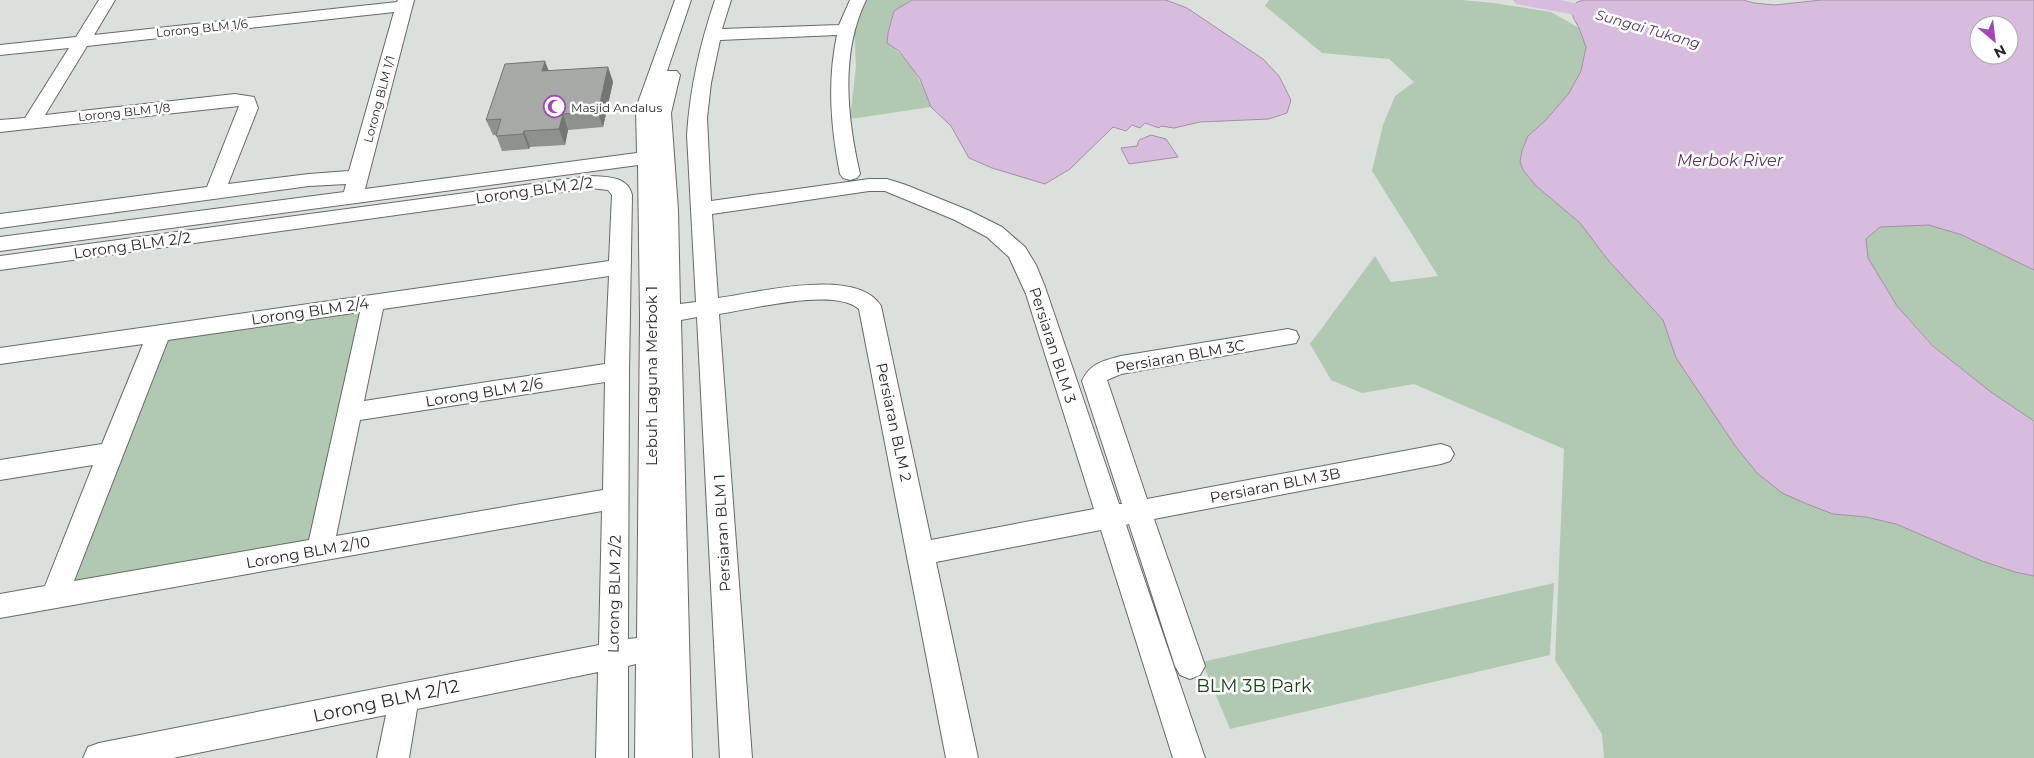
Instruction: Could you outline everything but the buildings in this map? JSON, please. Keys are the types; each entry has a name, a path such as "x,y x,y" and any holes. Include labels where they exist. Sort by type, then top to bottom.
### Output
{"street":[{"path":"31,123 107,0"},
{"name":"Lebuh Laguna Merbok 1","path":"656,152 645,108 683,0"},
{"name":"Lebuh Laguna Merbok 1","path":"651,758 662,645 660,315 656,152 664,99 696,0"},
{"path":"708,308 697,114 711,35 723,0"},
{"path":"850,174 840,116 846,30 852,10 858,0"},
{"name":"Lorong BLM 1/6","path":"0,64 77,48 403,9"},
{"name":"Lorong BLM 1/1","path":"355,187 403,9"},
{"path":"711,35 846,30"},
{"name":"Lorong BLM 1/6","path":"0,50 77,48"},
{"name":"Lorong BLM 1/8","path":"0,126 235,100 248,101 249,108 215,193"},
{"path":"0,234 355,187 656,152"},
{"path":"0,221 309,180 336,172 363,156"},
{"path":"309,180 355,187"},
{"name":"Lorong BLM 2/2","path":"0,263 600,181 614,184 621,190 622,195 617,371 612,758"},
{"name":"Persiaran BLM 3","path":"702,209 878,185 899,189 998,234 1017,253 1030,276 1189,758"},
{"path":"0,244 355,187"},
{"name":"Lorong BLM 2/4","path":"0,356 620,267"},
{"name":"Persiaran BLM 2","path":"660,315 819,291 842,292 858,296 866,301 872,312 962,758"},
{"path":"320,550 373,302"},
{"name":"Persiaran BLM 1","path":"708,308 736,758"},
{"path":"55,596 159,333"},
{"name":"Persiaran BLM 3C","path":"1137,510 1095,388 1096,376 1101,371 1121,365 1288,337"},
{"name":"Lorong BLM 2/6","path":"350,412 617,371"},
{"path":"0,470 111,452"},
{"name":"Persiaran BLM 3B","path":"921,553 1137,510 1441,454"},
{"name":"Lorong BLM 2/10","path":"0,606 616,498"},
{"path":"1137,510 1190,666"},
{"name":"Lebuh Laguna Merbok 1","path":"662,645 676,758"},
{"name":"Lorong BLM 2/12","path":"100,758 180,750 404,697 662,645"},
{"path":"393,758 404,697"}],"green space":[{"path":"866,0 912,0 894,11 887,43 902,56 914,71 931,107 850,119 856,66 854,26"},
{"path":"1269,0 1462,0 1551,12 1579,28 1586,47 1581,71 1569,93 1546,120 1528,136 1522,150 1520,162 1523,170 1535,185 1580,223 1608,260 1663,320 1676,358 1736,447 1757,473 1783,493 1833,514 1866,517 1896,524 1982,561 2034,576 2034,758 1604,758 1602,734 1555,660 1564,449 1414,384 1362,393 1331,380 1310,344 1375,256 1391,282 1438,276 1372,171 1383,125 1395,96 1414,82 1389,59 1322,53 1265,6"},
{"path":"1929,225 1962,235 2034,270 2034,421 1991,392 1934,346 1897,306 1868,258 1866,239 1880,227"},
{"path":"365,310 313,541 69,583 163,339"},
{"name":"BLM 3B Park","path":"1554,583 1550,655 1230,729 1202,662"}],"water":[{"path":"912,0 1166,0 1187,8 1263,59 1279,76 1291,100 1287,113 1269,119 1200,122 1174,128 1161,126 1159,128 1145,123 1140,128 1132,125 1126,131 1113,127 1070,169 1045,184 992,168 969,158 951,126 931,107 920,79 899,51 887,43 894,11"},
{"name":"Merbok River","path":"1584,0 1743,0 1775,5 1821,0 2034,0 2034,270 1962,235 1929,225 1880,227 1866,239 1868,258 1897,306 1933,346 1991,392 2034,421 2034,576 1982,561 1896,524 1866,517 1833,514 1782,493 1757,473 1736,447 1676,358 1663,320 1608,260 1580,223 1535,185 1523,170 1520,162 1522,150 1528,136 1546,120 1569,93 1581,71 1586,47 1573,17 1572,8 1577,2"},
{"path":"1151,135 1166,139 1178,157 1129,164 1121,148 1137,146 1139,140"}],"waterway":[{"name":"Sungai Tukang","path":"1523,0 1572,8 1611,19"}],"place":[{"name":"Masjid Andalus","path":"555,107"}]}
